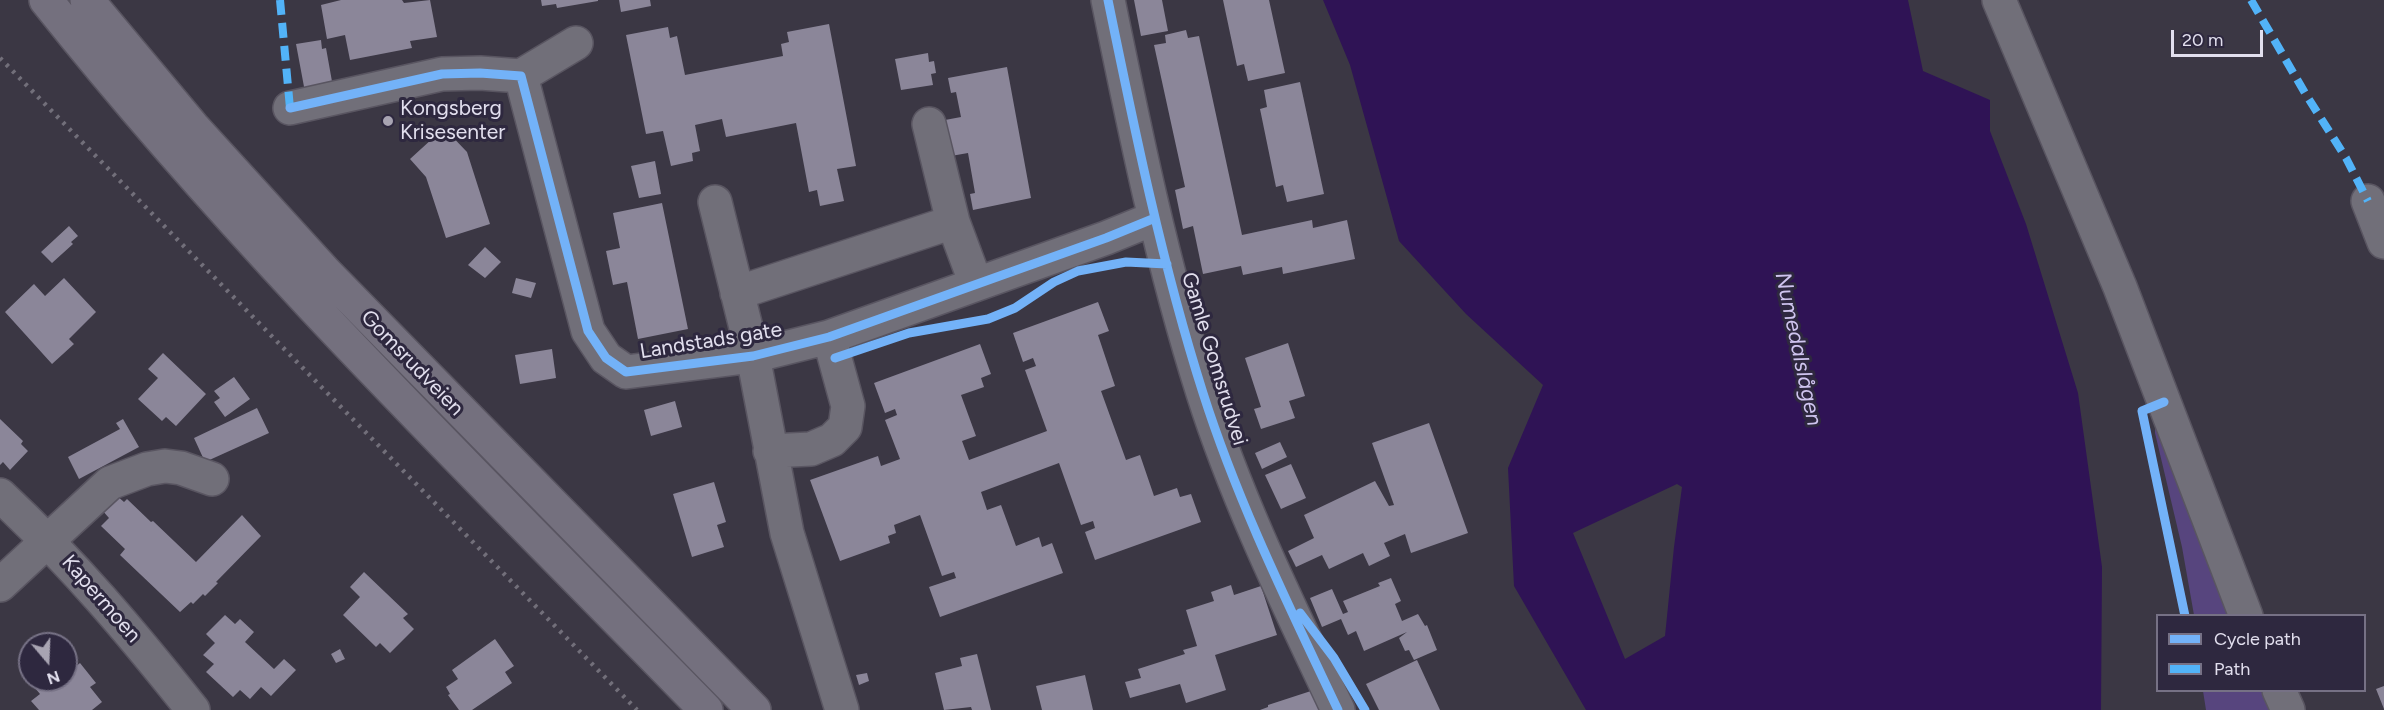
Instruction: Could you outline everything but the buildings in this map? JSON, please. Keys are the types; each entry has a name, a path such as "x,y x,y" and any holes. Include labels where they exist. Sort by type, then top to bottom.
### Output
{"main road":[{"name":"Gomsrudveien","path":"46,0 169,148 302,294 706,710"},
{"name":"Gomsrudveien","path":"87,0 185,118 326,273 754,710"}],"street":[{"name":"Gamle Gomsrudvei","path":"1108,0 1155,218 1203,393 1229,468 1254,528 1338,710"},
{"path":"1999,0 2120,287 2246,614"},
{"path":"290,108 442,74 480,73 521,76 576,43"},
{"name":"Landstads gate","path":"521,76 588,331 606,358 626,372 753,356 829,337 1106,238 1155,218"},
{"path":"929,124 953,222 976,284"},
{"path":"2368,201 2384,242"},
{"path":"716,202 753,356"},
{"path":"737,293 953,222"},
{"path":"770,451 811,449 832,440 845,427 848,406 829,337"},
{"name":"Landstads gate","path":"753,356 787,533 842,710"},
{"path":"0,585 110,483 147,469 165,466 181,468 212,479"},
{"name":"Kapermoen","path":"0,495 49,540 122,620 193,710"},
{"path":"2281,692 2288,710"}],"shaded area":[{"path":"2155,424 2238,614 2194,614 2182,547 2155,433"},
{"path":"2203,692 2268,692 2276,710 2206,710"}],"water":[{"name":"Numedalslågen","path":"1323,0 1908,0 1923,71 1990,100 1990,131 2026,224 2078,393 2102,567 2101,710 1586,710 1514,586 1508,468 1543,385 1466,314 1399,241 1350,65","holes":["1677,484 1682,487 1665,636 1625,659 1573,533"]}],"railway":[{"path":"0,58 637,710"}],"marked path":[{"path":"280,0 290,108"},
{"path":"2251,0 2346,158 2368,201"}],"cycle path":[{"path":"1108,0 1162,247 1203,393 1248,514 1338,710"},
{"path":"290,108 442,74 480,73 521,76 588,331 606,358 626,372 753,356 829,337 1106,238 1155,218"},
{"path":"835,358 909,333 988,319 1015,308 1054,282 1078,271 1126,262 1167,264"},
{"path":"2164,402 2142,411 2185,614"},
{"path":"1300,613 1334,658 1365,710"}],"place":[{"name":"Kongsberg Krisesenter","path":"388,121"}]}
